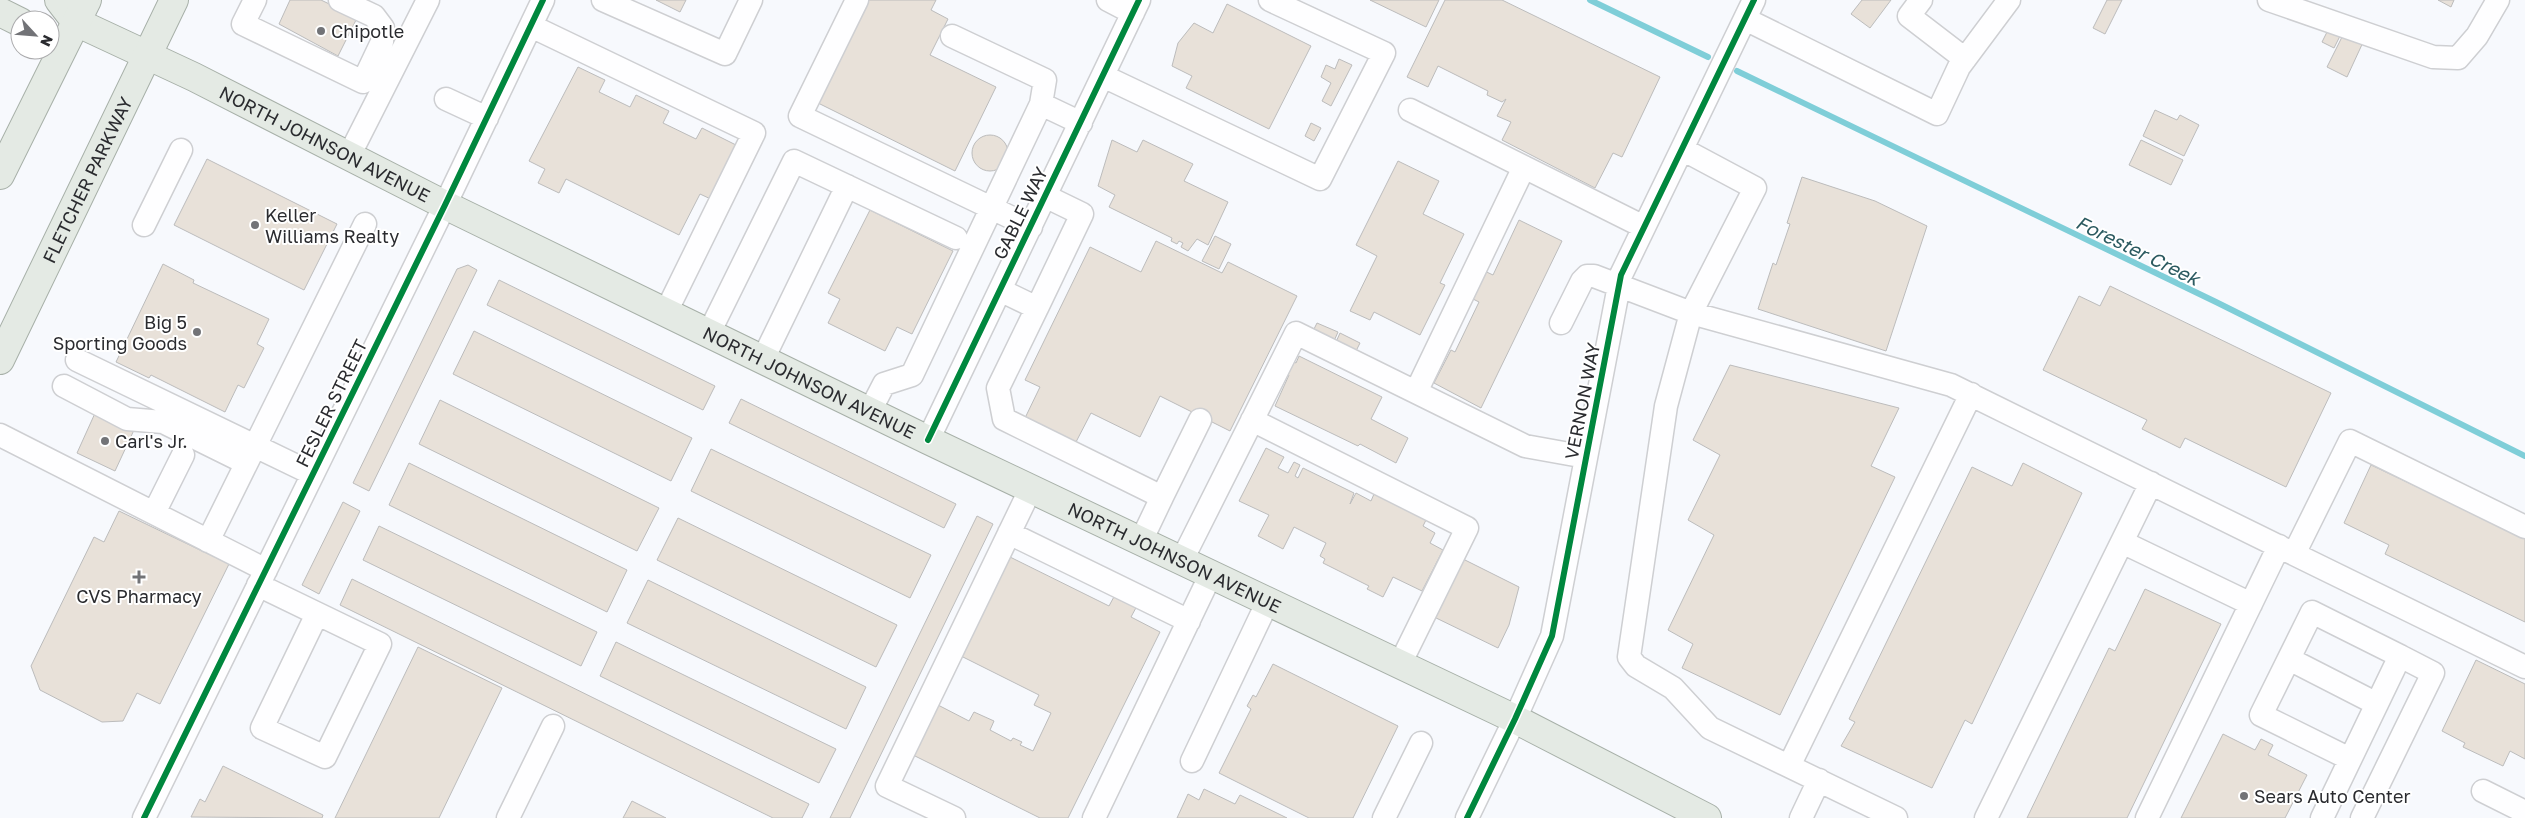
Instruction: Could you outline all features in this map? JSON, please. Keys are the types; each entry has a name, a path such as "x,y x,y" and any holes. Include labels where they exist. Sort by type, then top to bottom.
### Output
{"main road":[{"name":"NORTH JOHNSON AVENUE","path":"59,0 71,16 445,204 928,440 1515,719 1707,818"},
{"name":"FLETCHER PARKWAY","path":"0,360 174,0"},
{"path":"0,175 71,16"}],"street":[{"path":"254,0 243,24 363,82 382,42 383,28 374,16 340,0"},
{"path":"349,156 428,0"},
{"name":"FESLER STREET","path":"144,818 543,0"},
{"path":"603,0 725,54 751,0"},
{"path":"857,0 800,116 1031,226"},
{"path":"1108,0 1136,6"},
{"path":"1103,76 1320,178 1384,53 1270,0"},
{"path":"1921,0 1909,16 1965,60"},
{"path":"1747,6 1937,114 1959,67 2009,0"},
{"path":"2269,0 2433,58 2458,58 2477,36 2498,0"},
{"name":"GABLE WAY","path":"928,440 1136,6"},
{"name":"VERNON WAY","path":"1467,818 1515,719 1552,636 1621,276 1682,149 1747,6"},
{"path":"530,26 754,133 666,312"},
{"path":"870,411 884,384 912,375 1042,104 1046,80 952,36"},
{"path":"446,99 487,118"},
{"path":"1042,104 1080,123"},
{"path":"1410,110 1644,227"},
{"path":"1682,149 1755,188 1691,313 1666,406 1629,657 1636,666 1673,688 1710,728 1896,818"},
{"path":"144,225 181,150"},
{"path":"709,333 794,161 956,238"},
{"path":"1416,392 1524,167"},
{"path":"763,359 848,186"},
{"path":"1045,196 1082,214 998,388 1004,419 1162,497"},
{"path":"208,541 365,224"},
{"path":"1561,323 1582,281 1587,276 1619,285 1691,313 1951,385 2525,667"},
{"path":"1000,290 1037,308"},
{"path":"1182,560 1296,333 1525,446 1586,457"},
{"path":"77,360 250,455"},
{"path":"64,386 127,418 164,422 250,455 313,474"},
{"path":"1790,766 1971,394"},
{"path":"1141,541 1200,420"},
{"path":"1252,420 1467,528 1400,664"},
{"path":"0,435 208,541 317,614 380,644 325,757 262,728 317,614"},
{"path":"2147,818 2251,604 2287,550 2350,441 2525,527"},
{"path":"154,513 183,454"},
{"path":"1986,818 2151,483"},
{"path":"954,818 887,786 1031,488"},
{"path":"1010,533 1189,621"},
{"path":"2122,542 2251,604"},
{"path":"1094,818 1211,574"},
{"path":"1192,762 1268,601"},
{"path":"2350,759 2261,715 2312,612 2433,673 2362,818"},
{"path":"2322,818 2400,656"},
{"path":"2289,659 2377,704"},
{"path":"508,818 553,726"},
{"path":"2364,732 2397,747"},
{"path":"1384,818 1421,743"},
{"path":"1800,818 1819,780"},
{"path":"2483,791 2525,812"}],"building":[{"name":"Chipotle","path":"290,0 321,0 358,16 338,56 279,24"},
{"path":"656,0 686,0 680,12"},
{"path":"863,0 936,0 931,10 948,19 930,55 996,87 955,171 814,101"},
{"path":"1370,0 1439,0 1426,27"},
{"path":"1445,0 1502,0 1660,77 1622,157 1613,153 1595,188 1502,140 1511,122 1497,116 1506,99 1502,102 1487,95 1488,91 1438,66 1428,87 1407,77"},
{"path":"1862,0 1891,0 1870,28 1851,14"},
{"path":"2107,0 2122,0 2105,34 2093,28"},
{"path":"2438,0 2454,0 2451,7"},
{"path":"1227,4 1311,46 1269,129 1186,88 1192,76 1172,66 1178,43 1194,23 1213,33"},
{"path":"2332,22 2344,28 2334,48 2322,42"},
{"path":"2346,29 2365,38 2347,77 2327,67"},
{"path":"1339,59 1352,65 1331,106 1322,101 1331,83 1321,77 1326,65 1335,69"},
{"path":"578,67 605,80 599,92 630,107 636,95 669,111 663,123 696,139 702,128 742,148 715,201 700,194 679,235 566,179 559,193 538,183 545,169 529,161"},
{"path":"2155,110 2177,120 2180,115 2199,125 2184,156 2143,136"},
{"path":"1311,123 1321,128 1314,141 1305,136"},
{"path":"990,135 997,136 1003,140 1007,146 1007,160 1003,166 997,170 990,171 983,170 977,166 973,160 972,153 973,146 977,140 983,136"},
{"path":"1112,140 1137,152 1143,140 1193,164 1184,181 1228,202 1208,245 1197,239 1188,251 1181,247 1183,243 1179,241 1177,244 1171,241 1172,238 1109,207 1115,195 1098,186"},
{"path":"2141,140 2183,160 2171,185 2129,165"},
{"name":"Keller Williams Realty","path":"207,159 337,224 304,290 174,225"},
{"path":"1398,161 1439,181 1423,214 1464,234 1440,283 1445,285 1420,335 1374,312 1370,320 1350,311 1377,256 1356,245"},
{"path":"1802,177 1875,201 1927,226 1886,351 1758,309 1773,263 1776,265 1790,224 1787,223"},
{"path":"870,210 953,251 912,334 897,327 885,351 828,323 840,299 828,293"},
{"path":"1519,220 1562,241 1481,408 1434,383 1451,350 1455,352 1479,302 1463,294 1476,267 1493,275"},
{"path":"1215,236 1231,244 1219,269 1202,261"},
{"path":"1156,241 1222,273 1228,262 1297,296 1230,431 1160,396 1140,437 1091,413 1076,442 1025,418 1040,387 1025,380 1090,247 1141,272"},
{"name":"Big 5 Sporting Goods","path":"163,264 194,280 193,283 269,319 257,344 264,348 244,388 238,385 225,412 151,375 149,378 116,362"},
{"path":"468,265 477,270 369,491 353,483 457,269"},
{"path":"499,280 715,386 703,410 487,305"},
{"path":"2110,286 2331,393 2286,487 2185,438 2180,448 2142,429 2147,420 2043,370 2079,296 2100,306"},
{"path":"1317,323 1338,332 1334,341 1313,331"},
{"path":"474,331 692,438 671,481 453,374"},
{"path":"1340,333 1360,343 1356,351 1336,342"},
{"path":"1299,356 1382,397 1371,419 1408,438 1396,463 1360,444 1358,446 1275,406 1289,375 1280,371 1286,358 1296,363"},
{"path":"1730,365 1899,408 1871,466 1895,477 1780,715 1682,668 1693,644 1668,630 1714,535 1688,520 1720,455 1693,440"},
{"path":"741,399 956,504 944,528 729,423"},
{"path":"440,400 659,508 637,551 419,444"},
{"name":"Carl's Jr.","path":"96,411 134,430 115,471 77,453"},
{"path":"1266,448 1284,457 1278,468 1288,473 1294,462 1300,465 1295,476 1298,478 1303,468 1354,493 1350,504 1356,493 1371,501 1374,494 1426,520 1423,526 1435,533 1430,543 1443,550 1422,591 1393,577 1383,597 1367,589 1369,586 1323,563 1325,559 1320,556 1326,543 1294,527 1283,549 1258,536 1269,515 1239,501"},
{"path":"711,449 931,555 910,598 691,491"},
{"path":"409,463 627,570 607,612 389,505"},
{"path":"2023,463 2082,493 1972,724 1965,720 1932,788 1841,746 1855,722 1849,719 1972,467 2012,486"},
{"path":"2371,465 2525,538 2525,622 2385,554 2389,545 2344,523"},
{"path":"343,502 360,511 319,594 302,585"},
{"name":"CVS Pharmacy","path":"119,511 229,564 160,704 137,693 123,721 102,722 40,690 31,666 94,537 104,542"},
{"path":"977,516 993,524 850,818 830,818"},
{"path":"678,518 897,625 876,667 657,560"},
{"path":"379,526 597,632 581,666 363,560"},
{"path":"1010,557 1109,606 1116,593 1138,604 1131,617 1160,632 1068,818 1040,818 913,755 938,705 969,721 974,712 994,721 990,730 1011,741 1013,738 1022,742 1020,745 1033,751 1051,713 1034,705 1039,695 961,656"},
{"path":"1461,558 1519,587 1509,625 1498,648 1432,616"},
{"path":"352,579 809,804 802,818 773,818 340,605"},
{"path":"648,580 866,687 846,729 627,623"},
{"path":"2145,589 2221,624 2127,818 2027,818 2109,648 2115,651"},
{"path":"616,642 836,749 819,783 600,676"},
{"path":"418,647 502,688 439,818 335,818"},
{"path":"2476,660 2525,684 2525,759 2510,751 2503,766 2463,747 2465,743 2442,731"},
{"path":"1273,664 1398,726 1353,818 1309,818 1219,773 1251,709 1247,706 1253,695 1256,697"},
{"name":"Sears Auto Center","path":"2223,734 2255,750 2261,739 2273,745 2268,755 2307,775 2285,818 2181,818"},
{"path":"223,766 323,815 322,818 191,817 200,799 205,802"},
{"path":"1204,789 1235,804 1240,795 1287,818 1177,818 1188,794 1199,800"},
{"path":"632,801 666,818 623,818"}],"waterway":[{"name":"Forester Creek","path":"1590,0 1708,57"},
{"name":"Forester Creek","path":"1737,71 2216,302 2525,456"}],"cycle path":[{"path":"144,818 445,205 543,0"},
{"path":"928,440 1139,0"},
{"path":"1467,818 1515,719 1552,636 1621,275 1754,0"}],"place":[{"name":"Chipotle","path":"321,31"},
{"name":"Keller Williams Realty","path":"255,225"},
{"name":"Big 5 Sporting Goods","path":"197,332"},
{"name":"Carl's Jr.","path":"105,441"},
{"name":"CVS Pharmacy","path":"139,577"},
{"name":"Sears Auto Center","path":"2244,796"}]}
